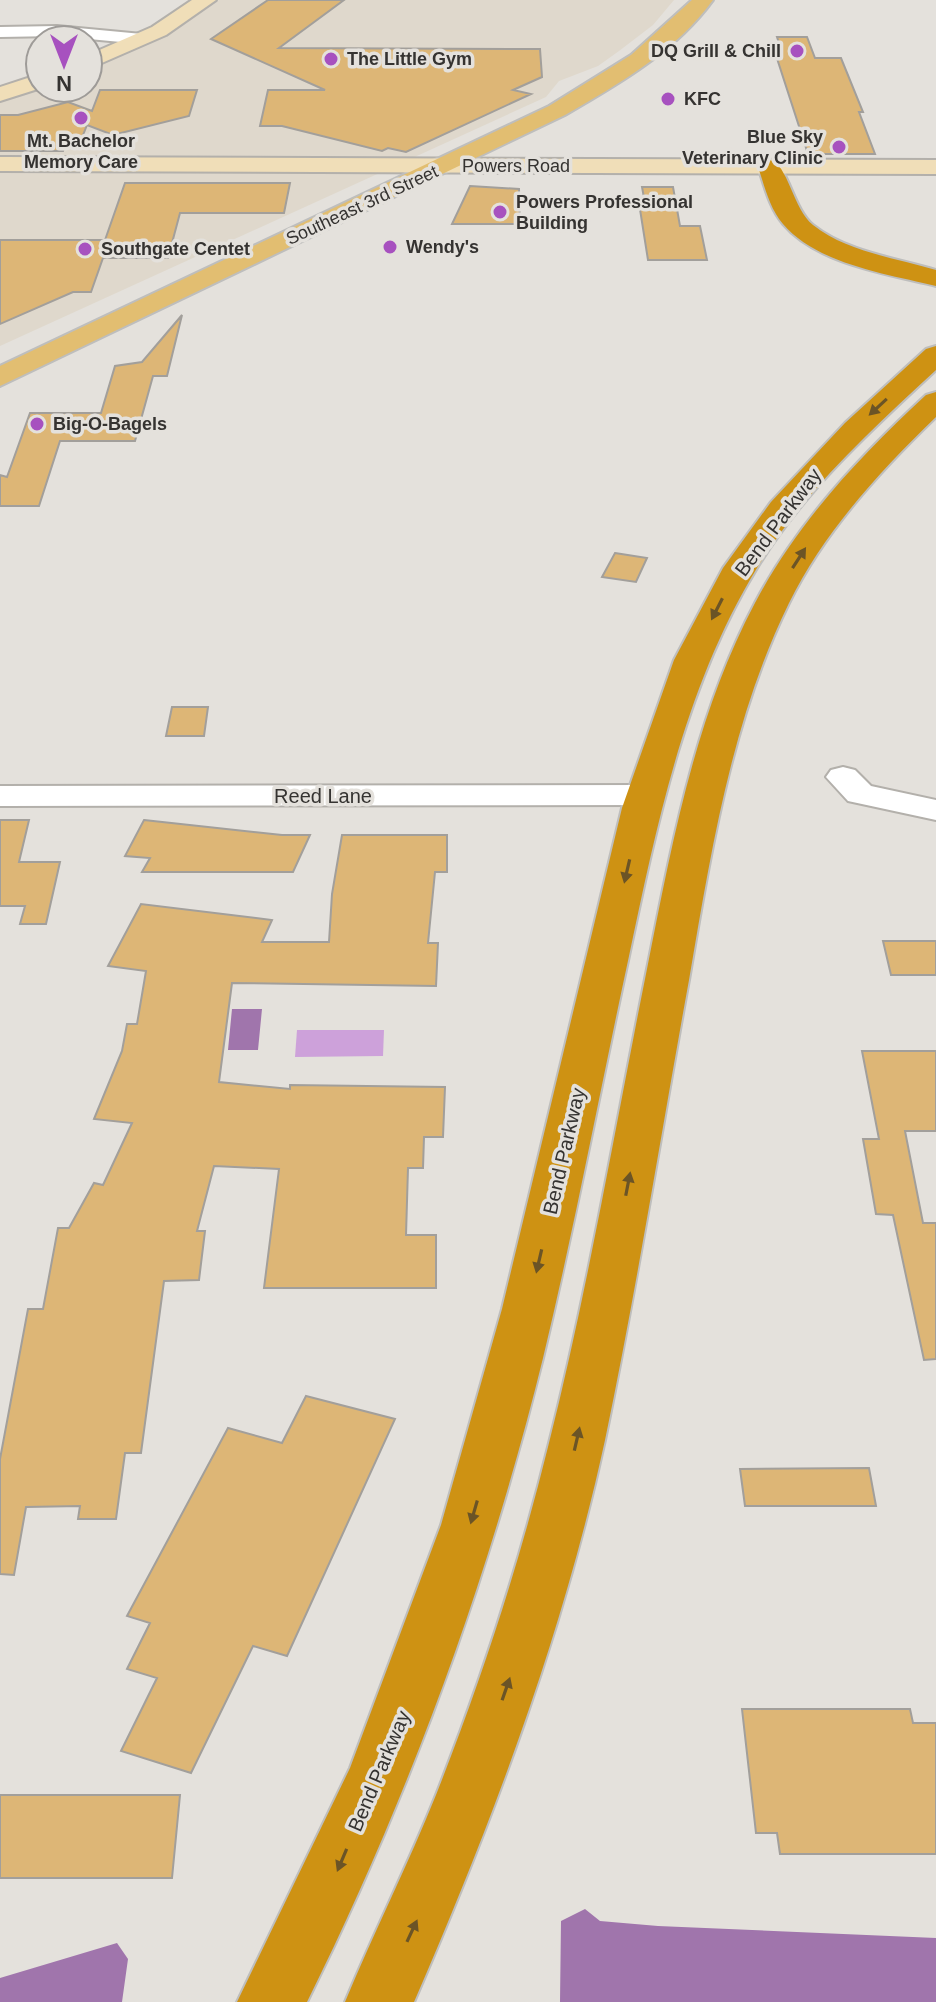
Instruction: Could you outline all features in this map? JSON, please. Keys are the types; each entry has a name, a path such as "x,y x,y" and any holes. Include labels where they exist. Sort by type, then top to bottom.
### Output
{"highway":[{"path":"781,167 806,211 824,228 868,246 936,258"},
{"path":"781,167 786,210 804,230 841,249 936,278"},
{"name":"Bend Parkway","path":"271,2002 336,1875 369,1798 429,1648 469,1529 525,1320 646,795 674,706 698,648 751,551 826,460 936,355"},
{"name":"Bend Parkway","path":"379,2002 426,1899 482,1760 553,1536 593,1362 699,815 733,697 767,613 811,540 853,485 936,401"}],"main road":[{"name":"Southeast 3rd Street","path":"0,377 445,166 616,77 676,29 703,0"}],"street":[{"path":"104,56 142,39 206,0"},
{"path":"0,32 70,32 142,39"},
{"path":"0,94 24,86"},
{"path":"498,138 545,166"},
{"name":"Powers Road","path":"0,164 936,167"},
{"path":"843,777 860,794 890,803 936,810"},
{"name":"Reed Lane","path":"0,796 646,795"}],"shaded area":[{"path":"219,0 674,0 653,25 619,51 598,66 559,81 546,97 0,346 0,99 24,92 24,104 104,104 104,62 180,27"},
{"path":"232,1009 262,1009 258,1050 228,1050"},
{"path":"297,1030 384,1030 383,1056 295,1057"},
{"path":"585,1909 600,1921 658,1926 936,1938 936,2002 560,2002 561,1921"},
{"path":"117,1943 128,1959 122,2002 0,2002 0,1978"}],"building":[{"path":"268,0 344,0 279,48 540,49 542,77 513,90 531,94 406,152 388,148 382,151 282,126 260,126 268,90 325,90 211,39"},
{"path":"777,37 807,37 815,58 841,58 863,112 859,112 875,154 808,154 772,43 779,43"},
{"name":"Mt. Bachelor Memory Care","path":"104,90 197,90 189,116 113,135 87,125 81,140 67,140 63,151 0,151 0,115 18,115 60,104 73,104 92,111 95,104 104,104"},
{"path":"125,183 290,183 284,213 180,213 168,258 103,258 91,292 73,292 0,324 0,240 105,240"},
{"path":"470,186 519,189 520,224 452,224"},
{"path":"642,187 673,187 680,226 700,226 707,260 648,260 639,203 645,203"},
{"path":"182,315 167,376 153,376 135,441 60,441 39,506 0,506 0,475 7,477 30,413 101,413 115,366 142,362"},
{"path":"615,553 647,558 636,582 602,577"},
{"path":"172,707 208,707 204,736 166,736"},
{"path":"0,820 29,820 19,862 60,862 46,924 20,924 25,906 0,906"},
{"path":"144,820 282,835 310,835 293,872 142,872 150,858 125,856"},
{"path":"342,835 447,835 447,872 435,872 428,943 438,943 436,986 232,983 219,1082 290,1089 290,1085 445,1087 443,1137 424,1137 423,1168 408,1168 406,1235 436,1235 436,1288 264,1288 279,1169 214,1166 197,1231 205,1231 199,1280 164,1281 141,1453 125,1453 116,1519 78,1519 80,1506 26,1507 14,1575 0,1574 0,1459 28,1309 43,1309 58,1228 69,1228 94,1183 103,1185 132,1123 94,1119 122,1051 127,1024 137,1024 146,971 108,966 141,904 272,920 262,942 329,942 332,894"},
{"path":"883,941 936,941 936,975 891,975"},
{"path":"862,1051 936,1051 936,1131 905,1131 923,1223 936,1223 936,1359 924,1360 893,1215 876,1214 863,1139 879,1139"},
{"path":"306,1396 395,1419 287,1656 253,1646 191,1773 121,1751 157,1678 127,1669 150,1623 127,1616 228,1428 282,1443"},
{"path":"869,1468 876,1506 745,1506 740,1469"},
{"path":"742,1709 910,1709 913,1723 936,1723 936,1854 780,1854 777,1833 756,1833"},
{"path":"0,1795 180,1795 172,1878 0,1878"}],"place":[{"name":"DQ Grill & Chill","path":"797,51"},
{"name":"The Little Gym","path":"331,59"},
{"name":"KFC","path":"668,99"},
{"name":"Mt. Bachelor Memory Care","path":"81,118"},
{"name":"Blue Sky Veterinary Clinic","path":"839,147"},
{"name":"Powers Professional Building","path":"500,212"},
{"name":"Wendy's","path":"390,247"},
{"name":"Southgate Centet","path":"85,249"},
{"name":"Big-O-Bagels","path":"37,424"}]}
